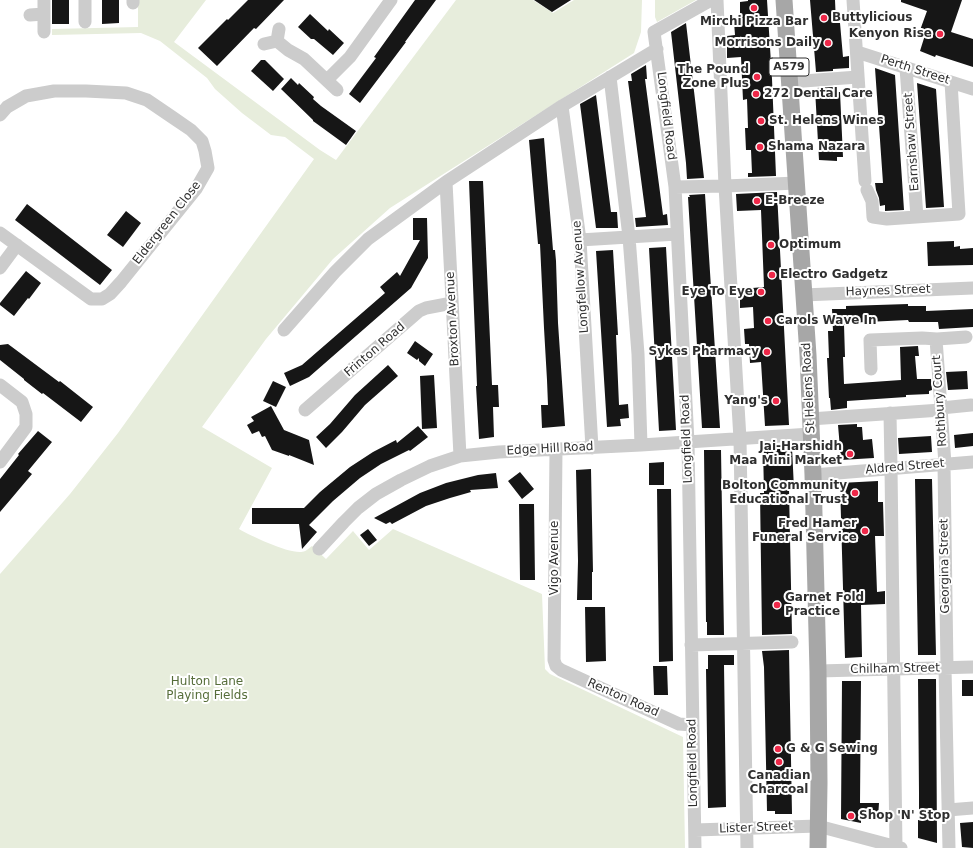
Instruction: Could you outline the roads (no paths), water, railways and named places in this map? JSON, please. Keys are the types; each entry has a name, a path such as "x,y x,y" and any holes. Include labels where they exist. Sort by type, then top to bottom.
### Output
{"main road":[{"name":"St Helens Road","path":"784,0 808,355 813,475 818,671 818,848"}],"street":[{"path":"44,0 44,32"},
{"path":"84,0 85,22"},
{"name":"Longfield Road","path":"695,848 688,442 675,187 654,32 711,0"},
{"path":"717,0 725,186 740,439 747,848"},
{"path":"853,0 866,185 872,201 873,217 887,219 959,214 951,82"},
{"path":"327,80 350,57 385,2"},
{"path":"30,14 44,14"},
{"path":"264,44 278,35 288,50 304,60 337,90"},
{"path":"284,330 335,272 368,239 446,182 562,106 657,49"},
{"name":"Perth Street","path":"857,52 973,89"},
{"name":"Earnshaw Street","path":"906,68 917,217"},
{"path":"610,77 629,237 638,354 640,445"},
{"path":"790,82 858,77"},
{"name":"Eldergreen Close","path":"0,115 8,107 26,96 54,91 126,93 147,100 191,130 202,141 208,168 196,189 121,282 110,294 102,299 91,298 0,233"},
{"name":"Longfellow Avenue","path":"562,106 580,240 592,448"},
{"name":"Broxton Avenue","path":"446,182 460,456"},
{"path":"675,187 796,183"},
{"path":"580,240 677,234"},
{"path":"0,268 17,245"},
{"name":"Haynes Street","path":"803,295 973,288"},
{"name":"Frinton Road","path":"306,410 419,311 426,308 452,303"},
{"name":"Rothbury Court","path":"871,369 870,340 966,337"},
{"name":"Rothbury Court","path":"936,339 944,464"},
{"path":"0,385 22,402 26,414 26,427 0,462"},
{"name":"Edge Hill Road","path":"319,549 353,513 376,494 430,466 460,456 499,452 740,439 890,413 971,405"},
{"path":"890,413 898,848"},
{"name":"Vigo Avenue","path":"556,449 554,660 556,666"},
{"name":"Aldred Street","path":"813,475 973,462"},
{"name":"Georgina Street","path":"944,464 949,848"},
{"path":"691,645 792,642"},
{"name":"Renton Road","path":"556,666 561,670 679,724 692,725"},
{"name":"Chilham Street","path":"818,671 973,667"},
{"path":"948,810 973,808"},
{"name":"Lister Street","path":"695,830 818,826 898,848"}],"place":[{"name":"Mirchi Pizza Bar","path":"754,8"},
{"name":"Buttylicious","path":"824,18"},
{"name":"Kenyon Rise","path":"940,34"},
{"name":"Morrisons Daily","path":"828,43"},
{"name":"The Pound Zone Plus","path":"757,77"},
{"name":"272 Dental Care","path":"756,94"},
{"name":"St. Helens Wines","path":"761,121"},
{"name":"Shama Nazara","path":"760,147"},
{"name":"E-Breeze","path":"757,201"},
{"name":"Optimum","path":"771,245"},
{"name":"Electro Gadgetz","path":"772,275"},
{"name":"Eye To Eye","path":"761,292"},
{"name":"Carols Wave In","path":"768,321"},
{"name":"Sykes Pharmacy","path":"767,352"},
{"name":"Yang's","path":"776,401"},
{"name":"Jai-Harshidh Maa Mini Market","path":"850,454"},
{"name":"Bolton Community Educational Trust","path":"855,493"},
{"name":"Fred Hamer Funeral Service","path":"865,531"},
{"name":"Garnet Fold Practice","path":"777,605"},
{"name":"G & G Sewing","path":"778,749"},
{"name":"Canadian Charcoal","path":"779,762"},
{"name":"Shop 'N' Stop","path":"851,816"}],"park label":[{"name":"Hulton Lane Playing Fields","path":"207,689"}]}
